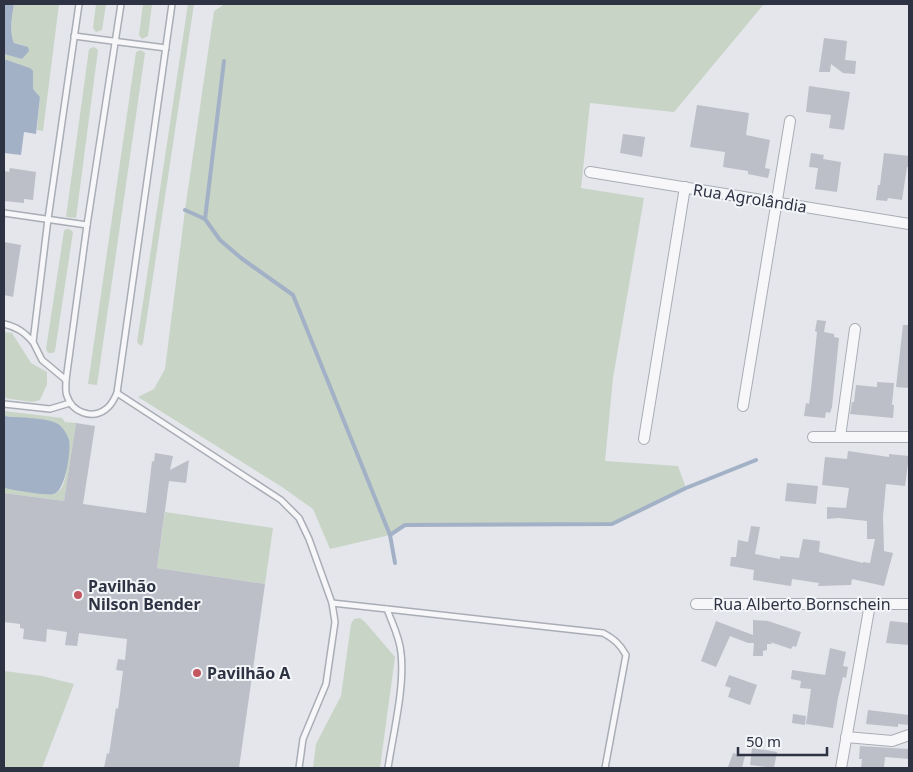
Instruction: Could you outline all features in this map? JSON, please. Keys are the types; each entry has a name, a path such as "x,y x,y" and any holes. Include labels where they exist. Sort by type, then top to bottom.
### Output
{"street":[{"path":"743,406 790,121"},
{"name":"Rua Agrolândia","path":"590,172 909,224"},
{"path":"644,439 685,187"},
{"path":"840,437 855,329"},
{"path":"812,437 909,437"},
{"name":"Rua Alberto Bornschein","path":"696,604 909,604"},
{"path":"841,768 870,604"},
{"path":"846,738 892,740 909,735"}],"lane":[{"path":"33,342 48,219 79,4"},
{"path":"121,4 87,225 66,380 66,394 70,403 77,410 86,414 95,414 105,410 113,402 117,393 172,4"},
{"path":"74,36 166,48"},
{"path":"4,213 87,225"},
{"path":"4,324 25,332 33,342 42,360 66,380"},
{"path":"117,393 281,500 299,518 309,539 332,603 335,622 326,684 303,739 298,768"},
{"path":"4,404 50,409 70,403"},
{"path":"332,603 603,633 613,639 621,646 626,655 605,768"},
{"path":"387,609 401,651 402,673 388,768"}],"green space":[{"path":"14,4 59,4 43,131 37,130 40,97 33,89 30,68 4,59 4,54 22,59 28,51 24,46 14,43 12,38 11,23"},
{"path":"96,4 106,4 102,30 96,32 93,28"},
{"path":"143,4 152,4 148,36 142,39 139,35"},
{"path":"188,4 194,4 143,343 141,346 137,342"},
{"path":"225,4 764,4 674,112 590,103 581,188 644,198 613,378 605,461 678,466 686,488 612,524 406,525 390,535 330,549 313,509 282,487 138,397 154,389 165,369 185,210 214,11"},
{"path":"94,47 98,50 76,218 66,217 89,49"},
{"path":"141,50 145,53 97,385 88,384 136,52"},
{"path":"66,229 73,232 55,351 48,353 46,349 64,231"},
{"path":"4,332 12,333 31,363 47,372 47,384 40,400 32,402 4,398"},
{"path":"4,411 62,418 65,422 76,423 64,501 4,493 4,488 54,494 61,489 66,473 69,440 50,421 4,416"},
{"path":"165,512 273,528 265,584 157,568"},
{"path":"360,618 395,657 380,768 313,768 316,744 341,696 351,624 354,619"},
{"path":"4,671 42,676 74,684 42,768 4,768"}],"water":[{"path":"4,4 14,4 11,28 12,38 14,43 28,47 29,51 22,59 4,54"},
{"path":"4,59 30,68 33,71 33,89 40,97 36,134 24,132 21,155 4,153"},
{"path":"4,416 46,420 58,424 65,431 69,440 69,452 65,478 58,491 54,494 37,494 4,488"}],"building":[{"path":"824,38 847,41 845,60 856,61 855,74 843,73 831,64 830,72 819,72"},
{"path":"809,86 850,92 844,130 829,128 831,115 806,112"},
{"path":"697,105 749,113 746,135 770,140 765,168 770,169 768,178 748,174 748,171 723,167 725,152 690,147"},
{"path":"623,134 645,137 642,157 620,153"},
{"path":"811,153 824,155 823,159 841,162 837,192 815,189 818,168 809,167"},
{"path":"884,153 909,156 909,167 907,167 902,200 888,198 887,201 876,200"},
{"path":"10,168 36,172 33,200 24,199 24,203 4,201 4,171 9,172"},
{"path":"4,242 21,245 13,297 4,295"},
{"path":"817,320 826,321 824,332 834,334 834,337 839,338 832,407 830,413 826,412 825,418 804,416 806,403 809,404"},
{"path":"903,325 909,325 909,388 896,387"},
{"path":"877,382 894,383 893,418 850,414 856,385 877,387"},
{"path":"76,423 95,426 83,504 146,513 152,461 154,462 155,453 173,456 170,470 189,460 186,483 169,481 157,568 265,584 239,768 104,768 107,753 109,754 116,708 118,709 123,671 116,670 118,659 125,660 127,639 79,633 77,646 65,645 67,632 47,629 46,642 23,639 24,629 20,628 20,624 4,622 4,493 64,501"},
{"path":"848,451 889,457 889,454 909,456 905,486 886,484 883,517 884,551 893,553 884,586 852,579 851,585 818,586 819,583 792,579 791,586 753,580 754,570 730,566 731,557 736,557 738,540 748,542 751,526 760,527 755,554 780,559 780,556 799,558 803,539 820,541 819,552 870,563 875,539 867,539 867,521 839,518 827,519 827,507 846,508 849,488 822,485 825,457 847,459"},
{"path":"787,483 818,486 816,504 785,501"},
{"path":"753,620 768,621 801,632 796,647 793,646 791,649 767,641 772,643 767,644 767,650 763,651 763,656 753,656 754,643 748,643 730,636 716,667 701,661 716,621 753,635"},
{"path":"890,621 909,623 909,645 886,643"},
{"path":"830,648 846,652 843,666 848,667 846,678 843,677 833,728 806,724 811,689 800,688 801,681 791,679 792,670 825,675"},
{"path":"729,675 757,685 750,705 728,697 731,688 725,686"},
{"path":"868,710 909,715 909,725 898,724 898,727 866,724"},
{"path":"793,714 806,716 805,725 792,723"},
{"path":"860,746 909,749 909,759 885,757 884,768 861,768 862,759 859,759"},
{"path":"752,748 777,752 774,768 750,765"},
{"path":"733,753 745,756 742,768 728,767"}],"waterway":[{"path":"205,219 224,61"},
{"path":"185,210 205,219 220,240 241,258 293,295 390,535 395,563"},
{"path":"390,535 405,525 612,524 686,488 756,460"}],"place":[{"name":"Pavilhão Nilson Bender","path":"78,595"},
{"name":"Pavilhão A","path":"197,673"}]}
